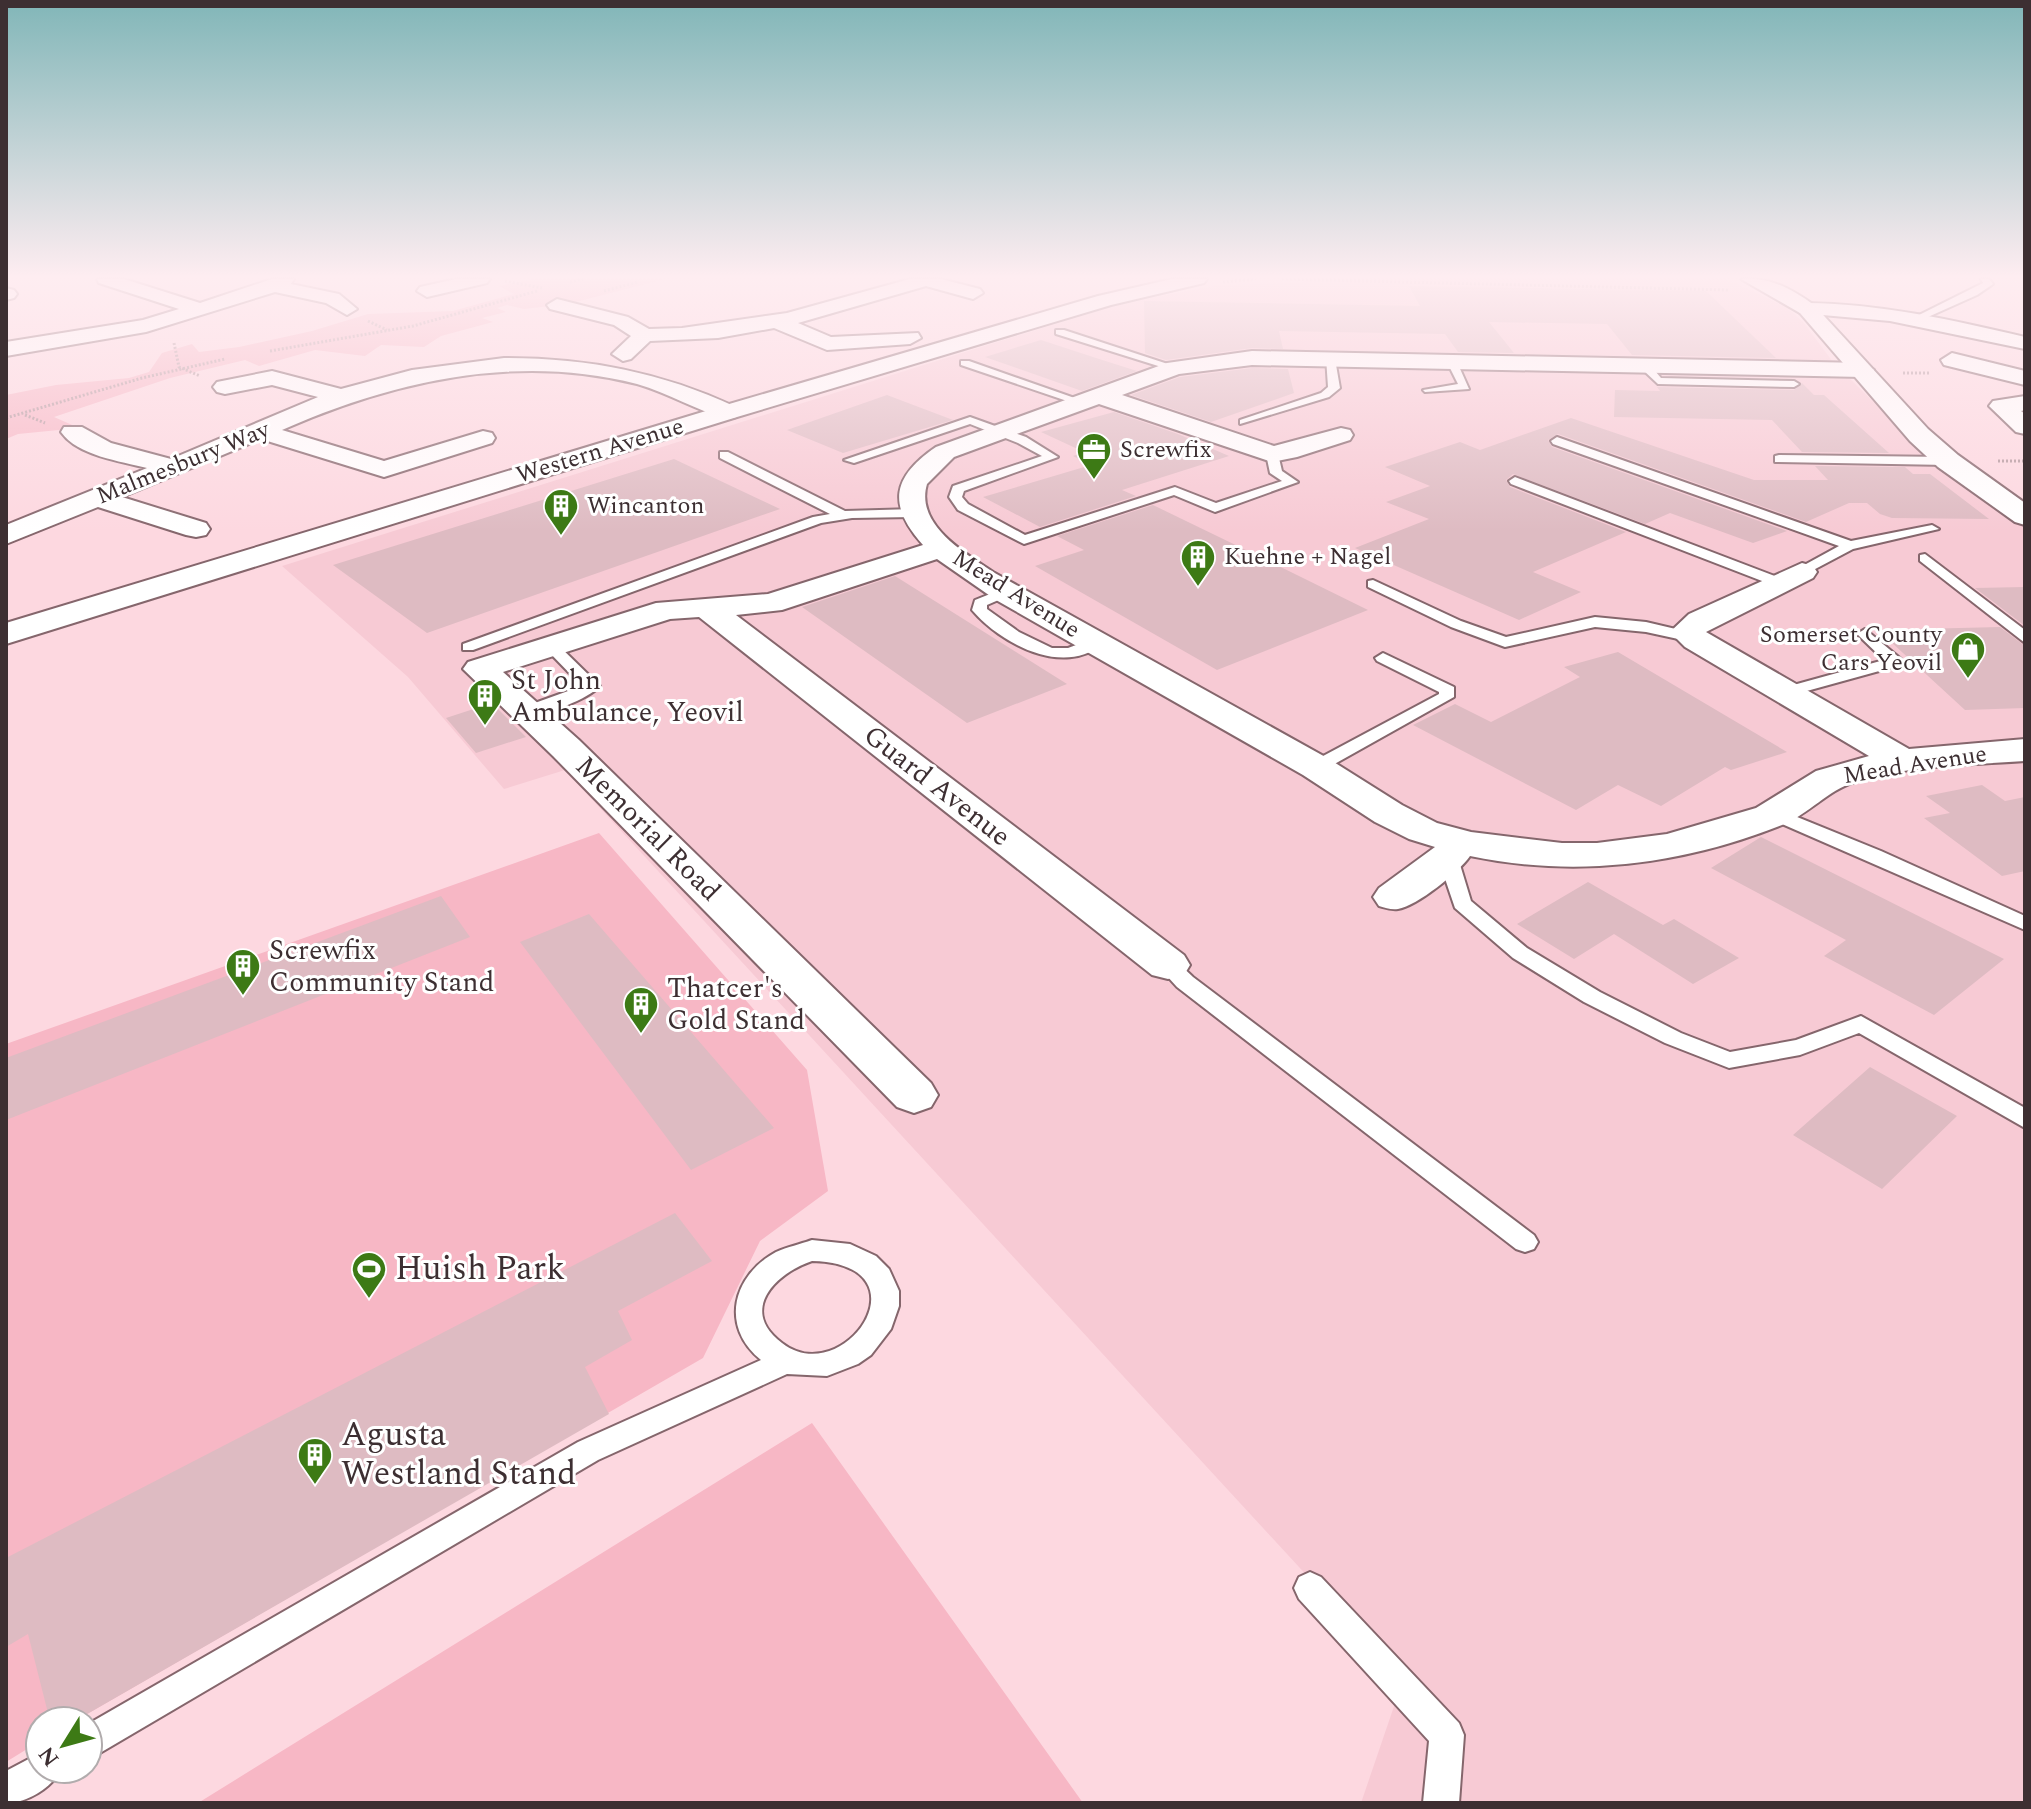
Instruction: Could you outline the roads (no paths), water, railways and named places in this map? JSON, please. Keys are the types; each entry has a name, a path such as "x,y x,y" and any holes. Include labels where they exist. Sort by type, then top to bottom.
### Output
{"street":[{"name":"Malmesbury Way","path":"8,533 345,397 442,363"},
{"name":"Malmesbury Way","path":"475,363 584,366 643,376 728,412"},
{"path":"604,369 611,363"},
{"name":"Western Avenue","path":"6,634 892,363"},
{"path":"914,513 912,489 916,477 932,460 945,452 1175,368 1210,363"},
{"path":"1507,363 1863,370"},
{"path":"1857,363 1919,435 1948,461 2025,516"},
{"path":"1949,363 2025,378"},
{"path":"225,387 272,378 345,397"},
{"path":"1090,399 1272,454 1341,435"},
{"path":"2025,403 2001,406 2025,427"},
{"path":"261,431 384,469 471,434 511,449"},
{"path":"73,432 102,448 172,467"},
{"path":"97,498 196,529"},
{"name":"Mead Avenue","path":"914,513 924,530 942,548 1005,592 1316,767 1364,800 1454,850 1603,857 1661,850 1775,814 1837,775 1905,762 2025,750"},
{"name":"Memorial Road","path":"914,1095 480,669 667,610 771,603 942,548"},
{"path":"1791,578 1700,621 1686,632 1905,762"},
{"name":"Guard Avenue","path":"706,607 1168,965"},
{"path":"1394,897 1454,850"}],"lane":[{"path":"966,363 1090,399"},
{"path":"1160,363 1175,368"},
{"path":"1244,422 1325,395 1334,388 1331,363"},
{"path":"1429,390 1465,387 1453,363"},
{"path":"1646,367 1658,381 1794,384"},
{"path":"850,460 970,420 999,431 1052,457 958,489 955,497 963,507 1024,540 1175,491 1215,508 1292,482 1276,473 1272,454"},
{"path":"1557,441 1838,539 1849,546"},
{"path":"724,455 842,515"},
{"path":"1779,459 1948,461"},
{"path":"1515,481 1698,552 1791,578 1849,546 1932,529"},
{"path":"468,647 818,520 842,515 914,513"},
{"path":"1680,561 1698,552"},
{"path":"1925,558 2025,638"},
{"path":"1373,584 1456,624 1505,642 1595,622 1646,627 1692,637"},
{"path":"1785,692 1895,662 1865,634"},
{"path":"527,712 583,693 592,686 551,646"},
{"path":"1316,767 1446,697 1448,690 1383,658"},
{"path":"1775,814 2025,924"},
{"path":"1454,850 1462,904 1520,953 1592,997 1673,1038 1729,1060 1800,1047 1861,1024 2025,1119"},
{"path":"1168,965 1185,982 1525,1242"},
{"path":"104,1734 588,1451 785,1362 808,1366 833,1362 856,1352 874,1336 884,1318 886,1298 881,1279 867,1265 849,1254 829,1250 807,1251 787,1258 769,1270 755,1285 748,1302 747,1320 753,1338 766,1352 785,1362"},
{"path":"1310,1588 1447,1735 1441,1803"},
{"path":"6,1791 24,1780"}],"place":[{"name":"Screwfix","path":"1094,481"},
{"name":"Wincanton","path":"561,537"},
{"name":"Kuehne + Nagel","path":"1198,588"},
{"name":"Somerset County Cars Yeovil","path":"1968,680"},
{"name":"St John Ambulance, Yeovil","path":"485,727"},
{"name":"Screwfix Community Stand","path":"243,997"},
{"name":"Thatcer's Gold Stand","path":"641,1035"},
{"name":"Huish Park","path":"369,1300"},
{"name":"Agusta Westland Stand","path":"315,1486"}]}
